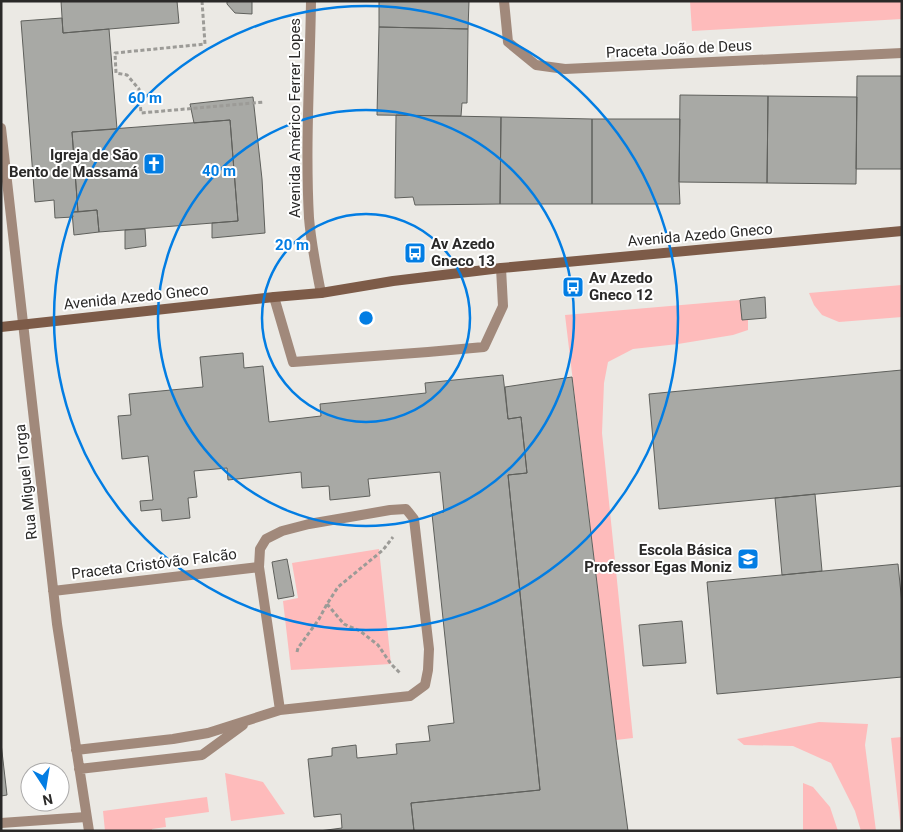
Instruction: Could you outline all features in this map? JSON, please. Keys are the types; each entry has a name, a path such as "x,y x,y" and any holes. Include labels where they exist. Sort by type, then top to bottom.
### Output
{"street":[{"name":"Avenida Américo Ferrer Lopes","path":"311,1 307,171 309,220 320,293"},
{"name":"Praceta João de Deus","path":"504,1 508,42 536,66 565,70 902,53"},
{"name":"Rua Miguel Torga","path":"1,128 57,624 89,831"},
{"name":"Avenida Azedo Gneco","path":"1,327 320,293 393,281 502,268 902,231"},
{"path":"274,297 293,362 484,347 503,306 502,268"},
{"path":"76,750 174,739 208,733 280,710 410,696 425,685 429,649 414,519 406,510"},
{"name":"Praceta Cristóvão Falcão","path":"280,710 260,567 260,549 266,538 282,530 309,524 381,511 406,510"},
{"name":"Praceta Cristóvão Falcão","path":"53,591 260,567"},
{"path":"79,769 202,755 250,720"},
{"path":"1,823 86,816"}],"path":[{"path":"202,1 205,44 115,53 116,73 127,75 139,88 141,113 264,102"},
{"path":"296,655 298,648 319,619 338,587 383,550 393,537 406,510"},
{"path":"327,604 344,624 360,631 378,645 398,673 407,676 410,696"}],"shaded area":[{"path":"690,1 902,1 902,19 692,31"},
{"path":"902,285 902,317 839,322 822,315 814,305 809,293"},
{"path":"740,300 742,320 748,319 748,330 733,335 633,349 608,362 604,383 602,433 633,738 616,740 565,315"},
{"path":"379,549 391,664 291,670 283,601 298,598 292,563"},
{"path":"819,722 868,724 865,745 876,831 861,831 855,811 831,763 793,746 744,745 737,739"},
{"path":"902,737 902,831 901,831 891,738"},
{"path":"225,773 263,782 285,814 231,821"},
{"path":"803,783 813,787 830,807 838,831 803,831"},
{"path":"207,797 209,812 165,818 166,827 152,829 152,831 105,831 103,811"}],"building":[{"path":"61,1 177,1 179,23 63,33"},
{"path":"227,1 252,1 252,14 235,13 227,4"},
{"path":"379,1 469,1 468,29 379,27"},
{"path":"62,18 63,33 109,29 117,129 72,132 78,212 72,212 73,217 55,218 54,200 35,202 21,21"},
{"path":"379,27 468,29 467,103 462,103 461,116 377,115"},
{"path":"857,76 902,76 902,169 856,169"},
{"path":"680,95 768,96 767,183 679,182"},
{"path":"768,96 857,97 856,184 767,183"},
{"path":"253,97 262,179 265,233 212,238 212,223 238,221 230,120 194,123 190,104"},
{"path":"396,115 501,117 500,204 415,205 413,197 395,198"},
{"path":"501,117 592,119 592,204 500,204"},
{"path":"592,119 680,119 680,204 592,204"},
{"name":"Igreja de São Bento de Massamá","path":"230,120 238,221 99,232 97,210 78,212 72,132"},
{"path":"97,210 99,232 74,235 72,212"},
{"path":"145,229 146,246 125,249 125,230"},
{"path":"765,297 766,318 742,320 740,300"},
{"path":"243,353 244,368 263,366 269,422 321,416 320,404 426,393 425,383 503,375 508,419 521,417 527,473 508,475 540,790 411,803 414,831 319,831 342,828 341,814 314,817 308,759 332,756 332,748 356,745 357,758 397,754 396,744 430,741 428,726 454,723 432,514 444,512 440,472 368,479 370,496 330,500 329,486 302,488 301,472 228,480 227,468 194,471 197,497 188,498 190,518 162,521 161,509 141,511 140,501 153,500 148,456 122,459 118,416 131,415 129,394 203,387 200,357"},
{"path":"902,370 902,486 659,509 649,394"},
{"path":"572,377 628,831 414,831 411,803 540,790 508,475 527,473 521,417 508,419 505,387"},
{"path":"815,494 822,571 782,575 775,498"},
{"path":"287,559 294,596 278,599 272,562"},
{"path":"898,564 902,604 902,677 717,694 707,582"},
{"path":"682,621 686,663 643,666 639,625"},
{"path":"1,743 7,795 1,796"}],"place":[{"name":"Igreja de São Bento de Massamá","path":"154,164"},
{"name":"Av Azedo Gneco 13","path":"415,253"},
{"name":"Av Azedo Gneco 12","path":"573,287"},
{"name":"Escola Básica Professor Egas Moniz","path":"748,559"}]}
